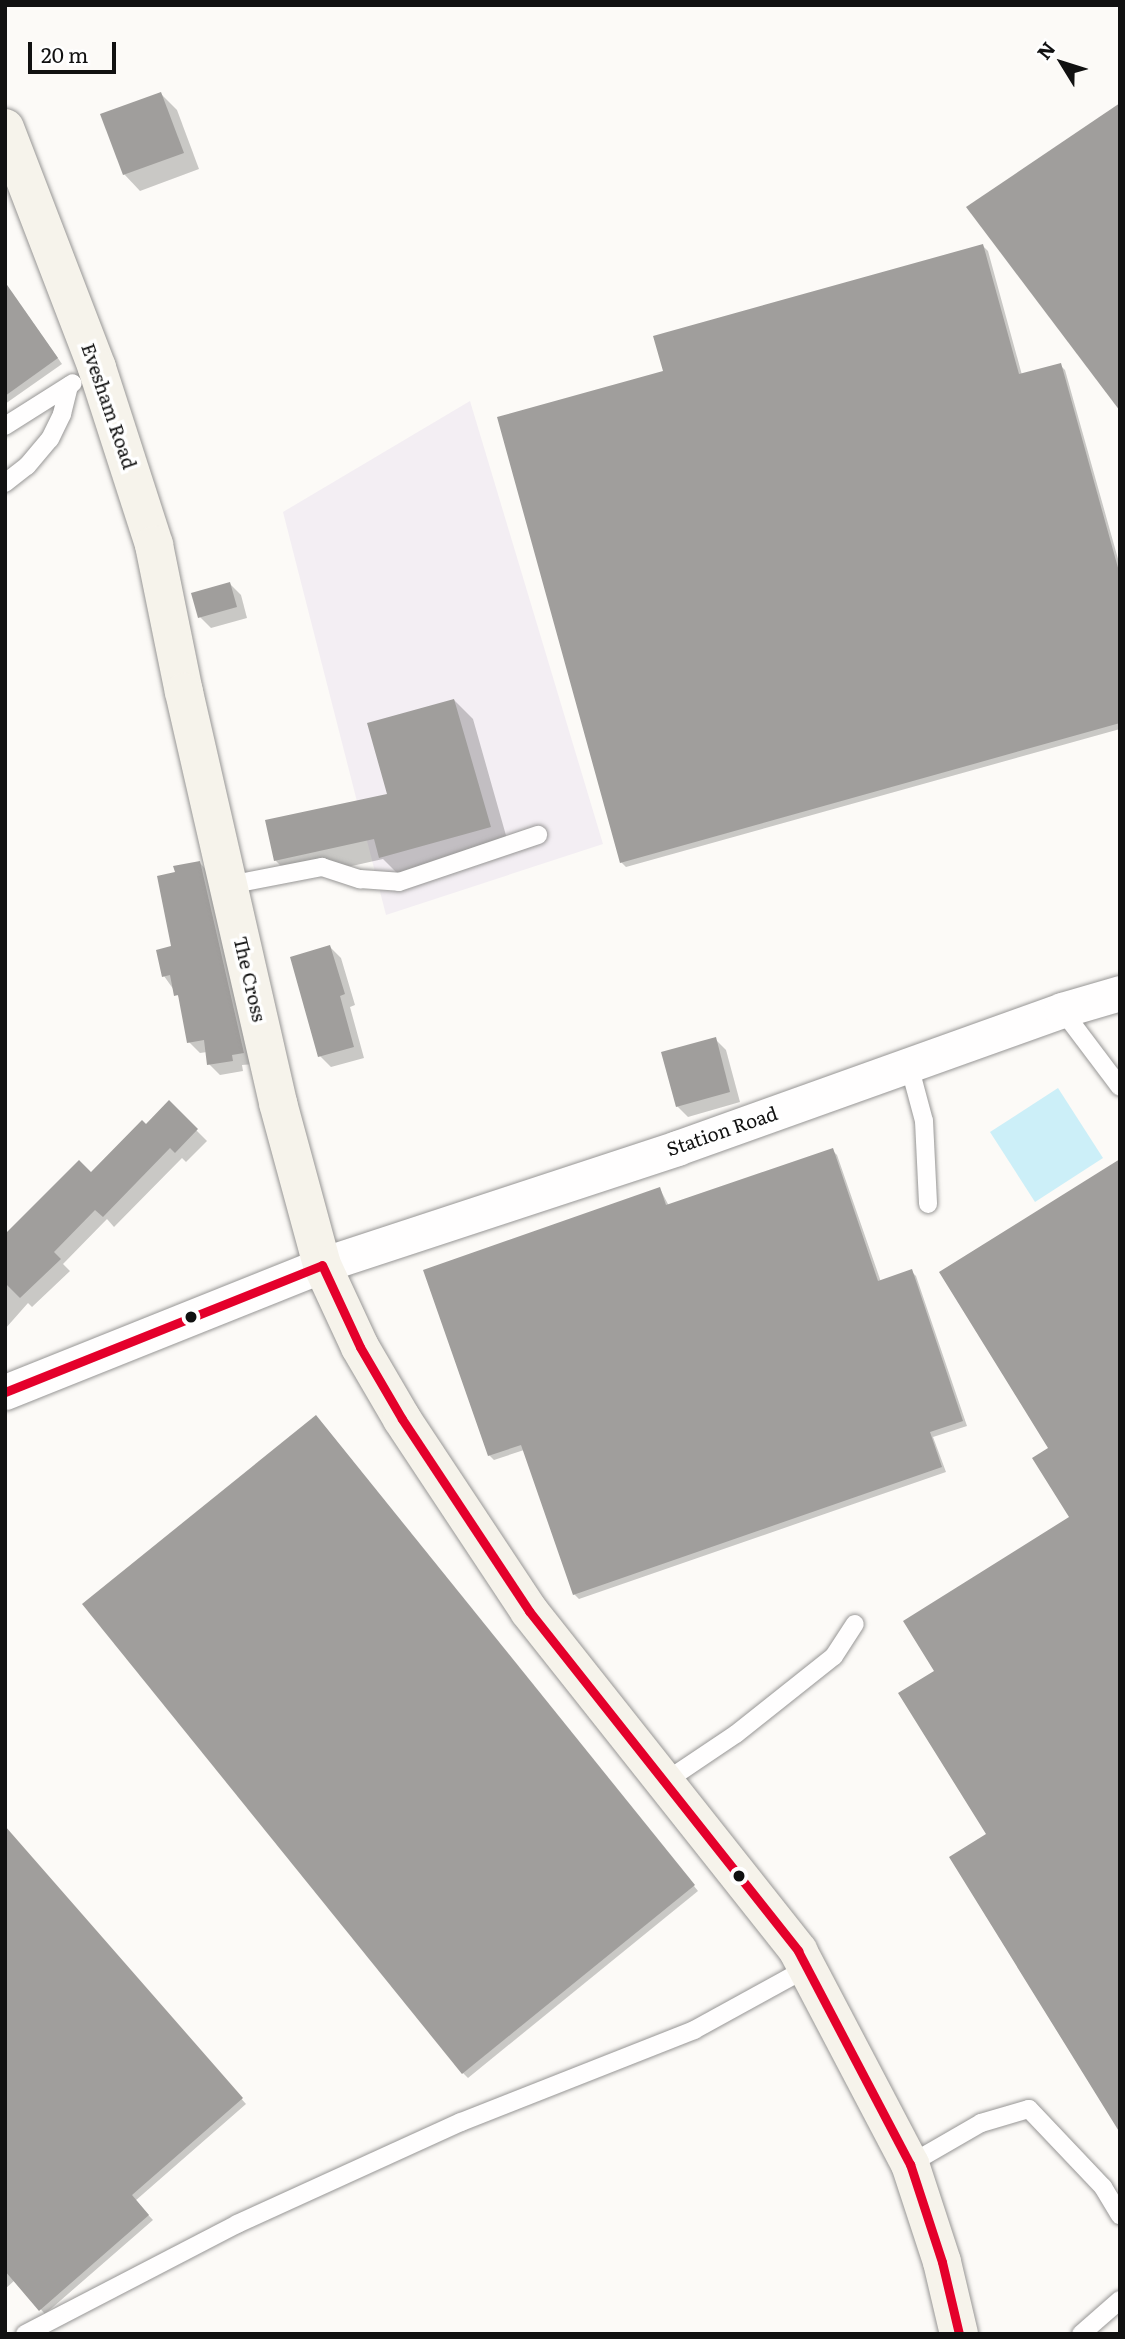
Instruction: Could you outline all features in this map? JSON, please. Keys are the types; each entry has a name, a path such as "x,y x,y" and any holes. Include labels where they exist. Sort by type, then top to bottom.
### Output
{"main road":[{"name":"Evesham Road","path":"5,128 83,377 155,545 184,692"},
{"name":"The Cross","path":"184,692 278,1104 323,1265"},
{"path":"323,1265 360,1347 402,1419 514,1588 798,1951 910,2164 942,2262 960,2334"}],"street":[{"name":"Station Road","path":"5,1392 323,1265 677,1148 1062,1010 1120,993"}],"lane":[{"path":"5,426 83,377"},
{"path":"5,483 27,466 50,439 83,377"},
{"path":"229,885 322,867 360,879 399,881 538,835"},
{"path":"1062,1010 1120,1087"},
{"path":"909,1065 924,1121 928,1204"},
{"path":"666,1781 736,1734 834,1656 855,1624"},
{"path":"25,2334 237,2224 461,2122 694,2030 807,1968"},
{"path":"910,2164 981,2123 1029,2109 1103,2187 1120,2215"},
{"path":"1082,2334 1120,2300"}],"shaded area":[{"path":"470,401 603,844 386,915 283,512"}],"water":[{"path":"1058,1088 1103,1158 1035,1202 990,1132"}],"building":[{"path":"161,92 184,153 123,175 100,114"},
{"path":"1120,103 1120,411 966,207"},
{"path":"983,244 1019,374 1061,363 1120,575 1120,723 620,863 497,417 663,371 653,336"},
{"path":"5,282 58,358 5,396"},
{"path":"230,582 237,607 198,618 191,593"},
{"path":"454,699 491,827 379,858 374,839 274,861 265,820 387,794 367,723"},
{"path":"200,861 244,1053 232,1055 233,1061 207,1065 204,1040 187,1043 178,995 174,996 170,975 162,977 156,950 171,946 157,876 175,872 173,866"},
{"path":"330,945 345,994 340,996 354,1047 318,1057 290,957"},
{"path":"716,1037 730,1092 676,1107 661,1052"},
{"path":"169,1100 198,1129 175,1153 170,1148 103,1217 95,1210 54,1252 61,1259 20,1298 5,1283 5,1234 79,1160 91,1172 142,1120 146,1124"},
{"path":"833,1148 878,1281 912,1269 963,1421 930,1432 942,1467 573,1595 521,1445 488,1456 423,1270 660,1187 666,1205"},
{"path":"1120,1159 1120,2133 949,1857 986,1834 898,1693 934,1671 903,1621 1069,1517 1032,1458 1048,1448 939,1272"},
{"path":"316,1415 695,1885 462,2074 82,1604"},
{"path":"5,1826 243,2098 132,2195 149,2215 39,2311 5,2271"}],"transit line":[{"path":"322,1265 360,1347 402,1419 529,1611 798,1951 910,2164 942,2262 959,2334"},
{"path":"5,1392 322,1265"}]}
